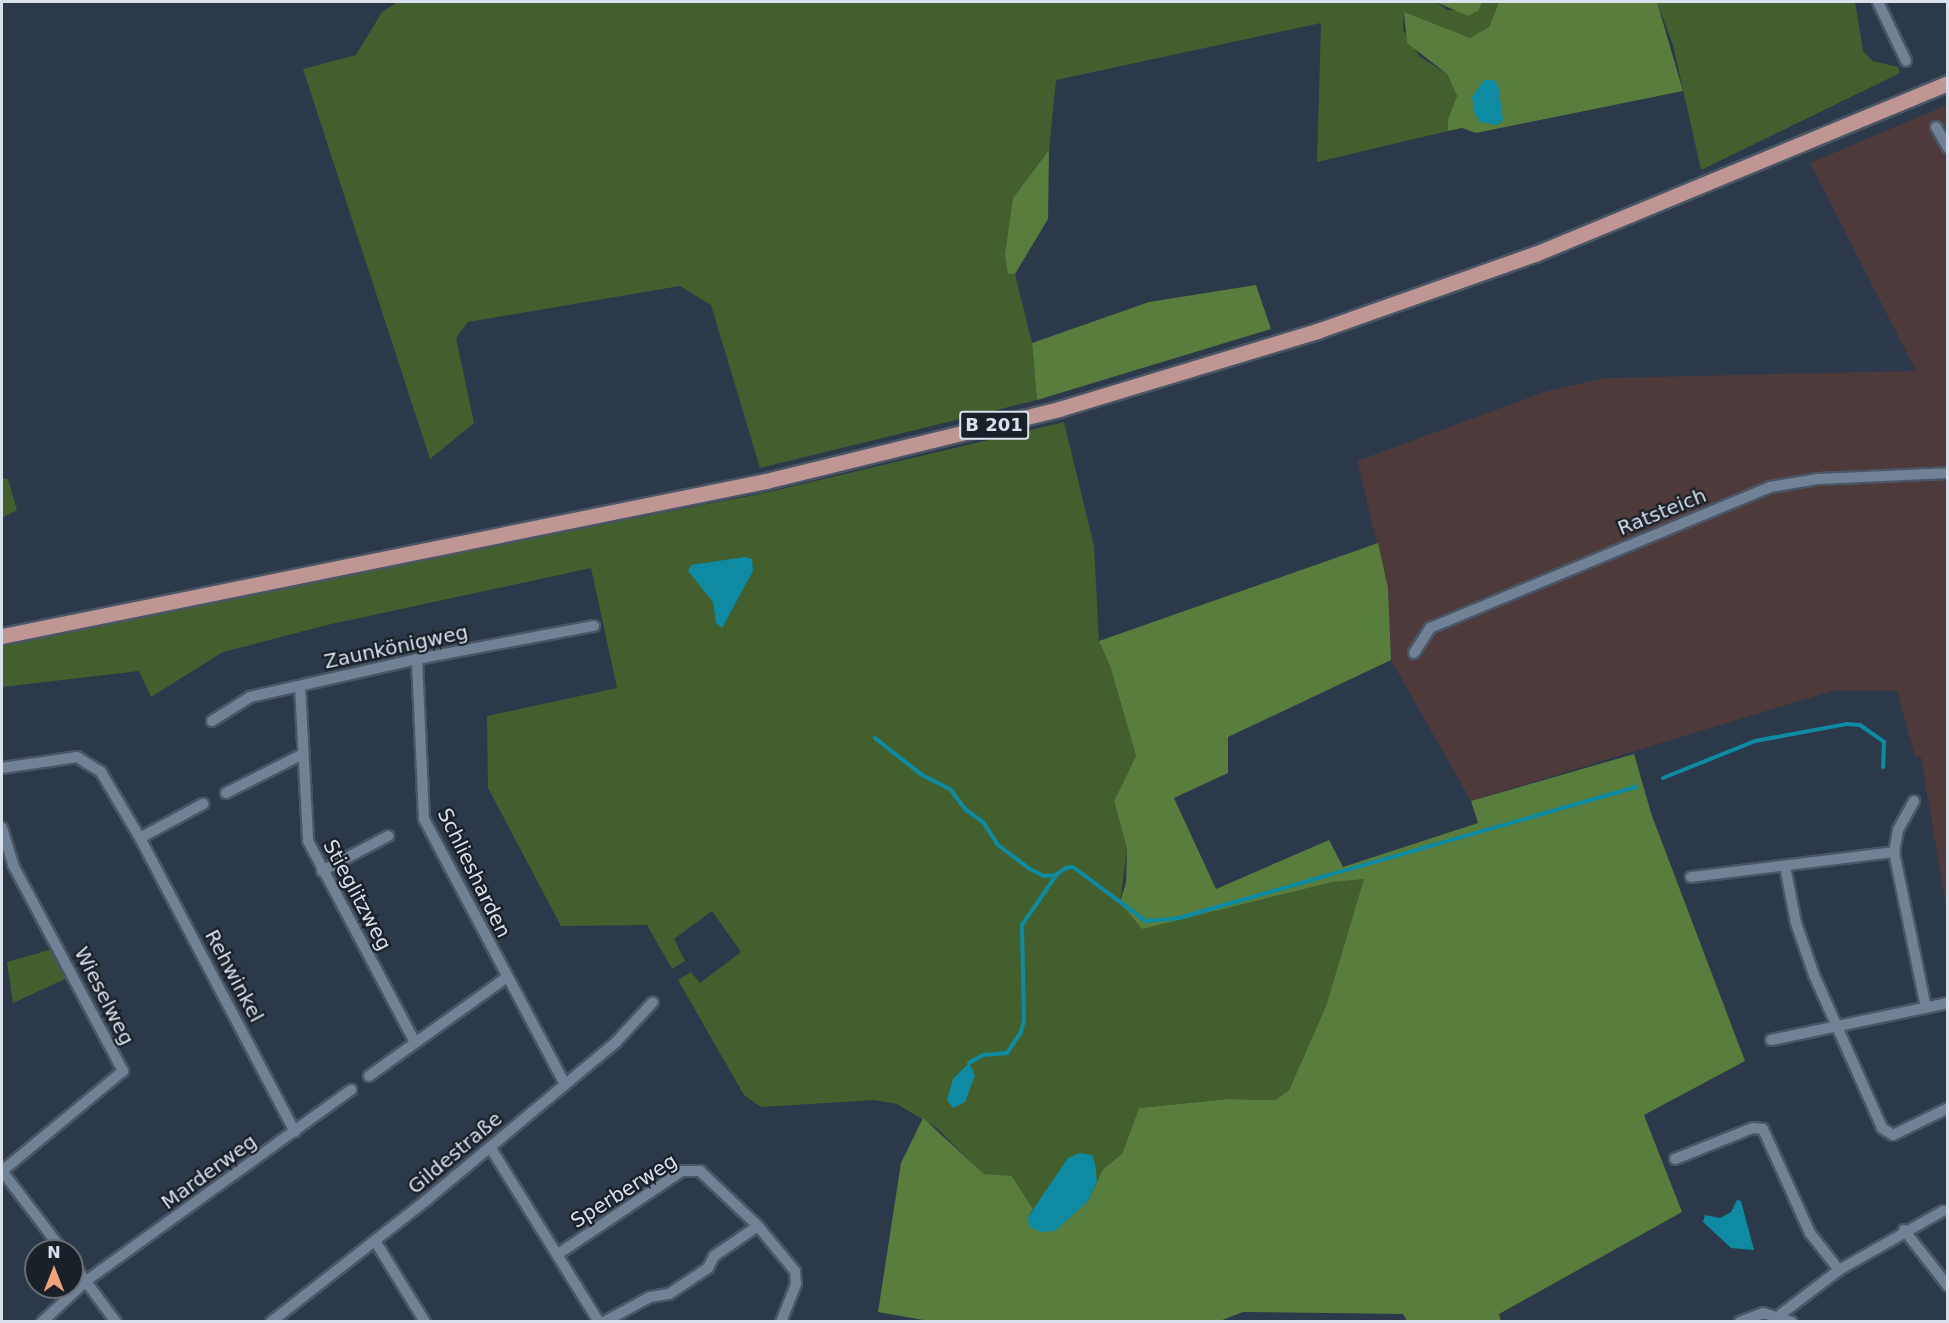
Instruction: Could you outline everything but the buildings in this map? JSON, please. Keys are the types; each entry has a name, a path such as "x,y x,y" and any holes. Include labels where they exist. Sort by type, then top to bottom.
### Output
{"main road":[{"name":"B 201","path":"2,636 766,481 1059,409 1317,331 1535,254 1947,83"}],"street":[{"path":"1878,2 1906,61"},
{"path":"1936,127 1947,148"},
{"name":"Ratsteich","path":"1414,653 1430,628 1770,487 1818,479 1947,473"},
{"name":"Zaunkönigweg","path":"212,721 250,697 417,659 594,626"},
{"name":"Schliesharden","path":"417,659 423,819 506,978 565,1084"},
{"name":"Stieglitzweg","path":"300,686 308,841 415,1042"},
{"path":"226,793 303,754"},
{"name":"Rehwinkel","path":"2,768 60,756 84,760 109,782 295,1132"},
{"path":"1914,801 1898,830 1894,852 1926,1008"},
{"path":"140,838 203,804"},
{"name":"Wieselweg","path":"2,828 13,865 123,1071 2,1171"},
{"path":"322,871 388,836"},
{"path":"1690,877 1894,852"},
{"path":"1785,866 1796,923 1837,1026 1882,1128 1893,1135 1947,1108"},
{"path":"369,1076 506,978"},
{"name":"Gildestraße","path":"271,1322 375,1241 616,1042 653,1002"},
{"path":"1771,1040 1947,1003"},
{"name":"Marderweg","path":"42,1322 86,1281 351,1090"},
{"path":"1675,1160 1753,1128 1763,1129 1810,1233 1839,1270"},
{"path":"490,1147 599,1322"},
{"name":"Sperberweg","path":"558,1254 682,1171 692,1169 700,1171 758,1226 795,1271 796,1284 781,1322"},
{"path":"2,1171 54,1239"},
{"path":"1780,1315 1839,1270 1904,1230 1943,1210"},
{"path":"604,1322 650,1297 669,1294 708,1268 714,1256 758,1226"},
{"path":"1904,1230 1947,1286"},
{"path":"375,1241 425,1322"},
{"path":"84,1278 116,1322"},
{"path":"1740,1322 1754,1314 1780,1315 1792,1322"}],"shaded area":[{"path":"1947,105 1947,913 1921,757 1915,757 1897,691 1832,691 1471,801 1391,660 1388,588 1357,461 1544,392 1605,378 1916,371 1810,163"}],"green space":[{"path":"398,2 1436,2 1447,10 1479,10 1482,2 1499,2 1489,27 1470,39 1404,12 1403,30 1419,56 1447,74 1457,96 1448,119 1448,131 1317,162 1321,23 1056,80 1049,150 1013,198 1008,274 1015,274 1032,343 1037,400 760,468 711,305 680,286 468,322 456,338 474,423 430,459 303,69 356,55 382,12"},
{"path":"1436,2 1482,2 1479,10 1468,16"},
{"path":"1499,2 1657,2 1683,91 1476,133 1462,128 1448,131 1448,119 1457,96 1447,74 1407,43 1404,12 1470,38 1489,27"},
{"path":"1657,2 1855,2 1863,51 1873,61 1898,67 1900,73 1701,170 1673,45"},
{"path":"1049,150 1048,219 1015,274 1008,274 1005,255 1013,198"},
{"path":"1256,285 1271,329 1037,400 1032,343 1149,302"},
{"path":"1064,422 1094,546 1099,641 1110,666 1136,756 1114,801 1127,849 1120,903 1365,878 1326,1006 1289,1090 1275,1100 1228,1099 1139,1108 1122,1154 1103,1169 1088,1201 1041,1232 1033,1209 1012,1176 984,1175 937,1128 897,1104 874,1100 761,1107 744,1095 678,980 691,972 700,983 741,952 712,911 674,939 685,961 672,969 647,925 561,926 488,788 487,716 617,688 591,568 327,625 223,652 151,697 139,671 2,687 2,642 769,492"},
{"path":"2,478 8,479 17,510 2,518"},
{"path":"1378,543 1388,588 1391,660 1228,737 1228,773 1174,798 1216,889 1329,840 1343,867 1478,823 1471,801 1634,754 1652,816 1745,1061 1644,1115 1682,1212 1499,1314 1501,1321 1407,1321 1403,1314 1243,1312 1217,1322 935,1322 878,1312 901,1163 923,1118 984,1174 1012,1176 1033,1209 1028,1217 1088,1201 1103,1169 1122,1154 1139,1108 1228,1099 1275,1100 1289,1090 1326,1006 1364,879 1332,882 1142,929 1120,902 1126,883 1127,849 1114,801 1136,756 1110,666 1099,641"},
{"path":"53,949 69,977 13,1003 7,962"}],"water":[{"path":"1484,80 1494,80 1498,85 1503,120 1497,125 1480,122 1474,112 1472,97"},
{"path":"745,557 752,559 753,571 722,628 716,623 713,602 688,571 691,565"},
{"path":"969,1063 975,1075 965,1102 953,1108 947,1100 953,1079"},
{"path":"1079,1153 1092,1155 1095,1163 1097,1181 1088,1201 1055,1231 1041,1232 1029,1227 1028,1217 1068,1158"},
{"path":"1737,1200 1741,1201 1754,1250 1731,1248 1703,1222 1705,1215 1720,1218 1731,1212"}],"waterway":[{"path":"1663,778 1755,741 1847,724 1860,725 1884,742 1883,767"},
{"path":"875,738 922,775 950,789 966,810 983,822 998,845 1028,868 1044,876 1056,875"},
{"path":"969,1063 983,1055 1007,1053 1021,1032 1024,1020 1022,925 1057,874 1066,868 1073,867 1146,921 1179,918 1637,787"},
{"path":"1948,1163 1948,1183"}]}
